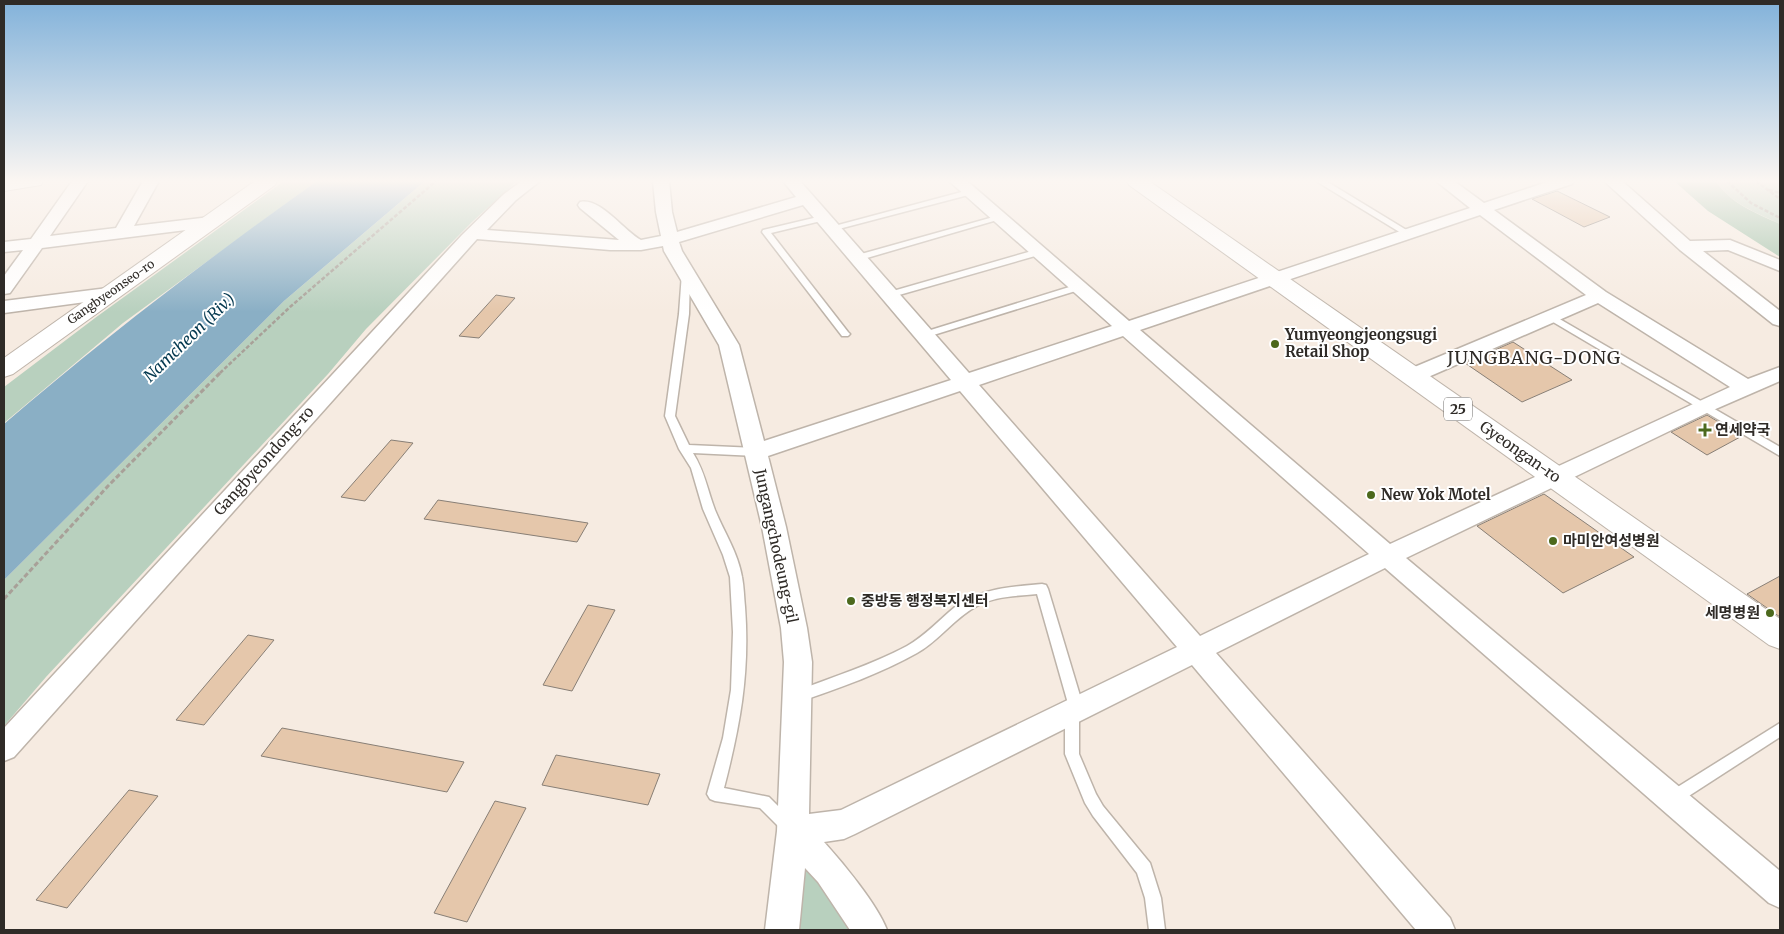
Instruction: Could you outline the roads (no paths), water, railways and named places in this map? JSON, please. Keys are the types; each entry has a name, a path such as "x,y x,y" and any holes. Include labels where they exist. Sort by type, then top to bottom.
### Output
{"main road":[{"name":"Gangbyeonseo-ro","path":"4,368 206,225"},
{"name":"Gyeongan-ro","path":"1198,225 1780,636"}],"street":[{"path":"4,289 49,225"},
{"path":"122,233 127,225"},
{"path":"4,247 189,225"},
{"name":"Gangbyeondong-ro","path":"4,748 482,225"},
{"path":"611,225 637,245"},
{"name":"Jungangchodeung-gil","path":"667,225 673,251 730,345 774,527 794,628 798,662 793,831 782,930"},
{"path":"473,234 610,245 637,245 670,239 708,225"},
{"path":"828,225 1438,930"},
{"path":"1008,225 1387,556 1780,892"},
{"path":"756,452 1436,225"},
{"path":"1505,225 1599,296 1747,388"},
{"path":"1662,225 1780,320"},
{"path":"1686,246 1730,245 1780,266"},
{"path":"4,307 108,294"},
{"path":"1412,376 1599,296"},
{"path":"793,831 844,824 1387,556 1556,478 1704,406 1780,373"},
{"path":"793,831 829,871 870,930"}],"lane":[{"path":"816,225 766,232 845,334"},
{"path":"857,258 976,225"},
{"path":"1394,225 1410,234"},
{"path":"889,295 1039,252"},
{"path":"686,273 684,314 670,416 685,449 697,468 709,508 729,555 736,578 740,632 738,690 730,738 715,794 764,802 793,831"},
{"path":"924,335 1079,287"},
{"path":"1552,317 1780,452"},
{"path":"685,449 756,452"},
{"path":"797,696 882,665 913,648 965,606 978,600 995,595 1042,589 1075,710 1071,736 1072,754 1090,798 1098,812 1144,870 1153,898 1157,930"},
{"path":"1672,799 1780,729"}],"water":[{"name":"Namcheon (Riv.)","path":"257,225 374,225 284,301 4,580 4,424 158,299"}],"place":[{"name":"Yumyeongjeongsugi Retail Shop","path":"1275,344"},
{"name":"연세약국","path":"1705,430"},
{"name":"New Yok Motel","path":"1371,495"},
{"name":"마미안여성병원","path":"1553,541"},
{"name":"중방동 행정복지센터","path":"851,601"},
{"name":"세명병원","path":"1770,613"}],"district":[{"name":"JUNGBANG-DONG","path":"1534,358"}]}
